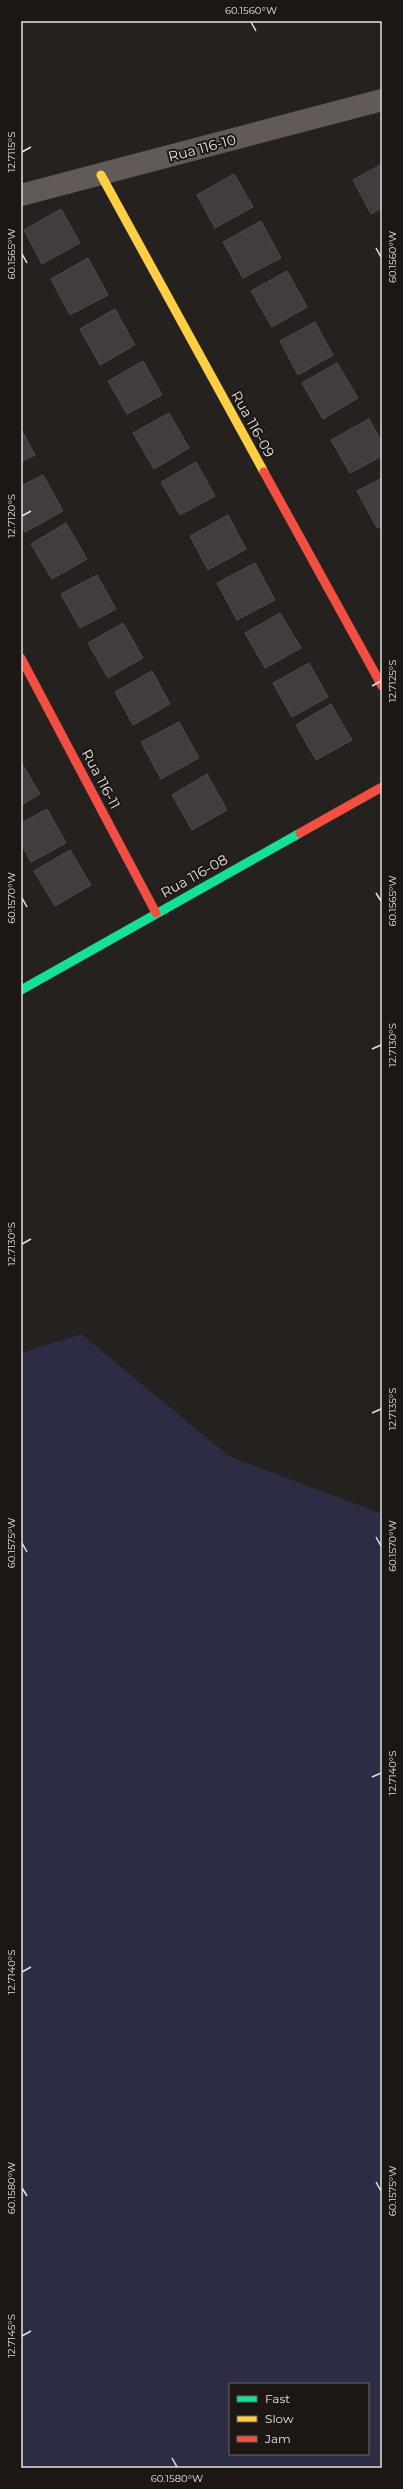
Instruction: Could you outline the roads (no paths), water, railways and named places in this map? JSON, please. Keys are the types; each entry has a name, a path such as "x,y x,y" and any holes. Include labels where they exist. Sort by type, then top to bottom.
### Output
{"street":[{"name":"Rua 116-10","path":"21,195 382,100"},
{"name":"Rua 116-09","path":"101,175 382,686"},
{"name":"Rua 116-11","path":"21,658 156,913"},
{"name":"Rua 116-08","path":"21,990 382,787"}]}
